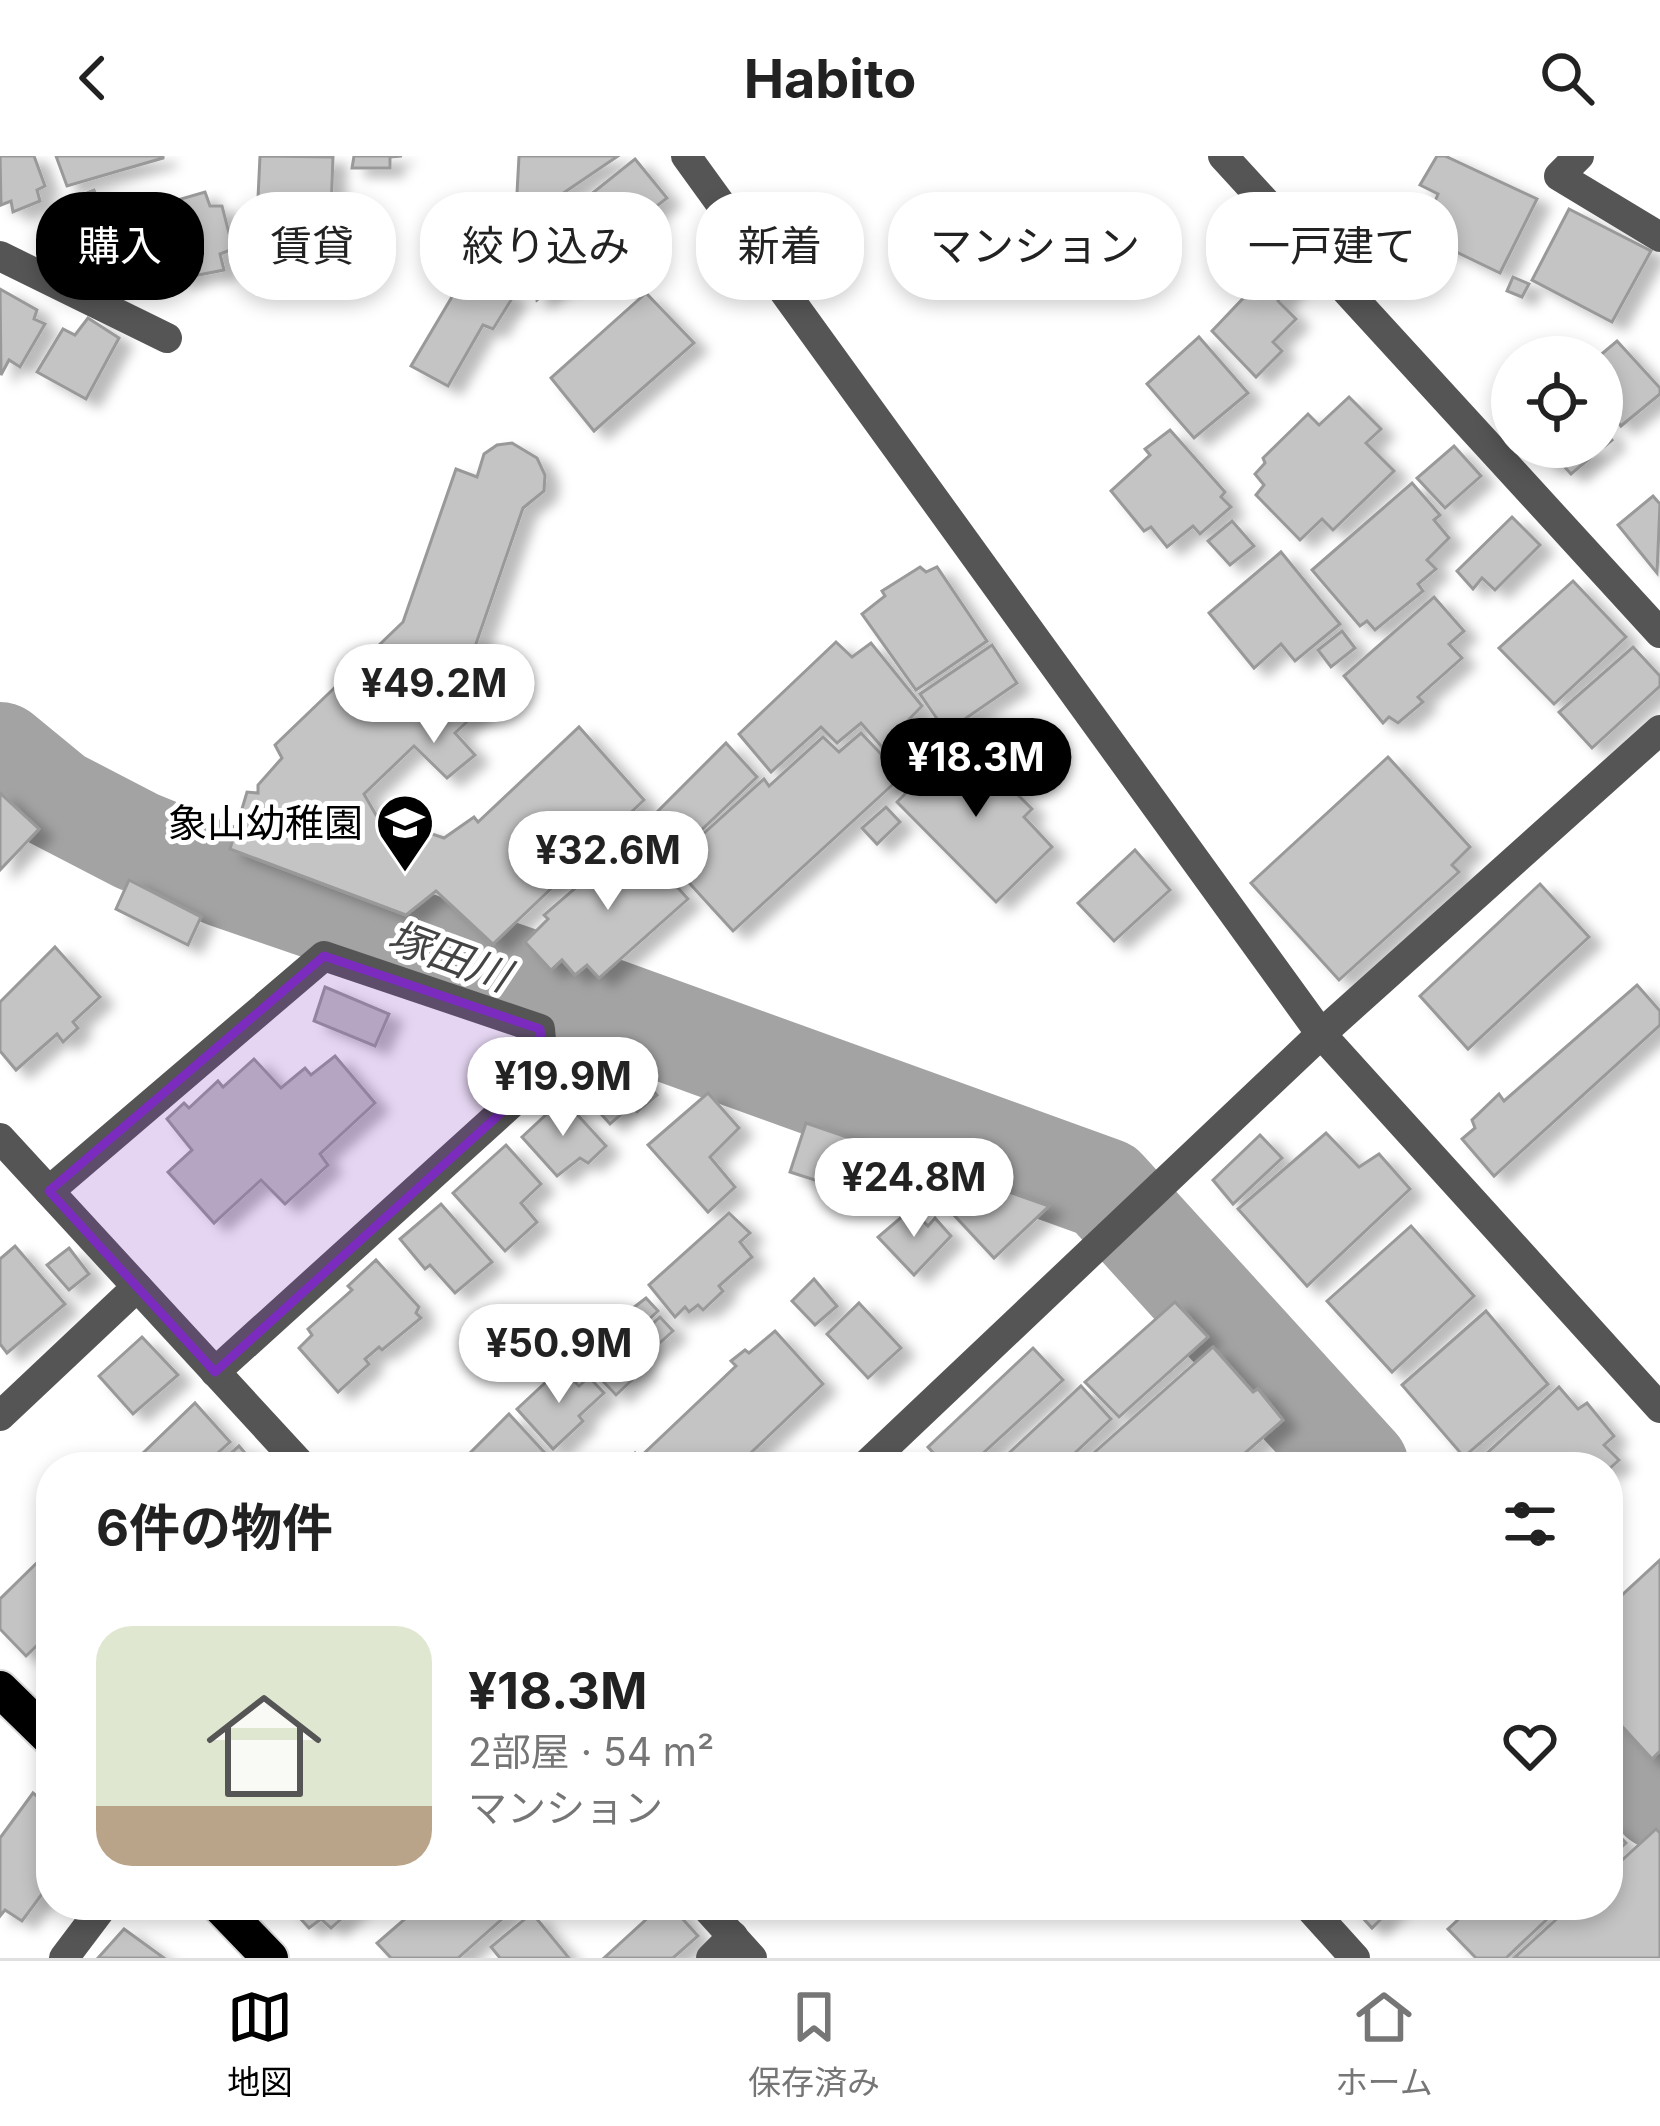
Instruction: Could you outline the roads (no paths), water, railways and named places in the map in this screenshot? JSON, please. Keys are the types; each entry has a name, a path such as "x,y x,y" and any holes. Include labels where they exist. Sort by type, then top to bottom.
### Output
{"highway":[{"path":"0,1690 36,1724"},
{"path":"233,1920 270,1958"}],"street":[{"path":"686,156 1321,1034 1660,1408"},
{"path":"1223,156 1660,633"},
{"path":"1579,156 1558,176 1660,237"},
{"path":"0,256 167,338"},
{"path":"901,1452 1321,1034 1660,730"},
{"path":"49,1192 324,956 540,1029 544,1074 215,1372"},
{"path":"0,1138 289,1452"},
{"path":"0,1416 137,1287"},
{"path":"64,1958 93,1920"},
{"path":"713,1920 732,1951"},
{"path":"1321,1920 1355,1958"}],"waterway":[{"name":"塚田川","path":"0,753 56,799 137,841 226,877 1105,1189 1344,1452"},
{"name":"塚田川","path":"1623,1758 1660,1799"}],"place":[{"name":"象山幼稚園","path":"405,874"}]}
